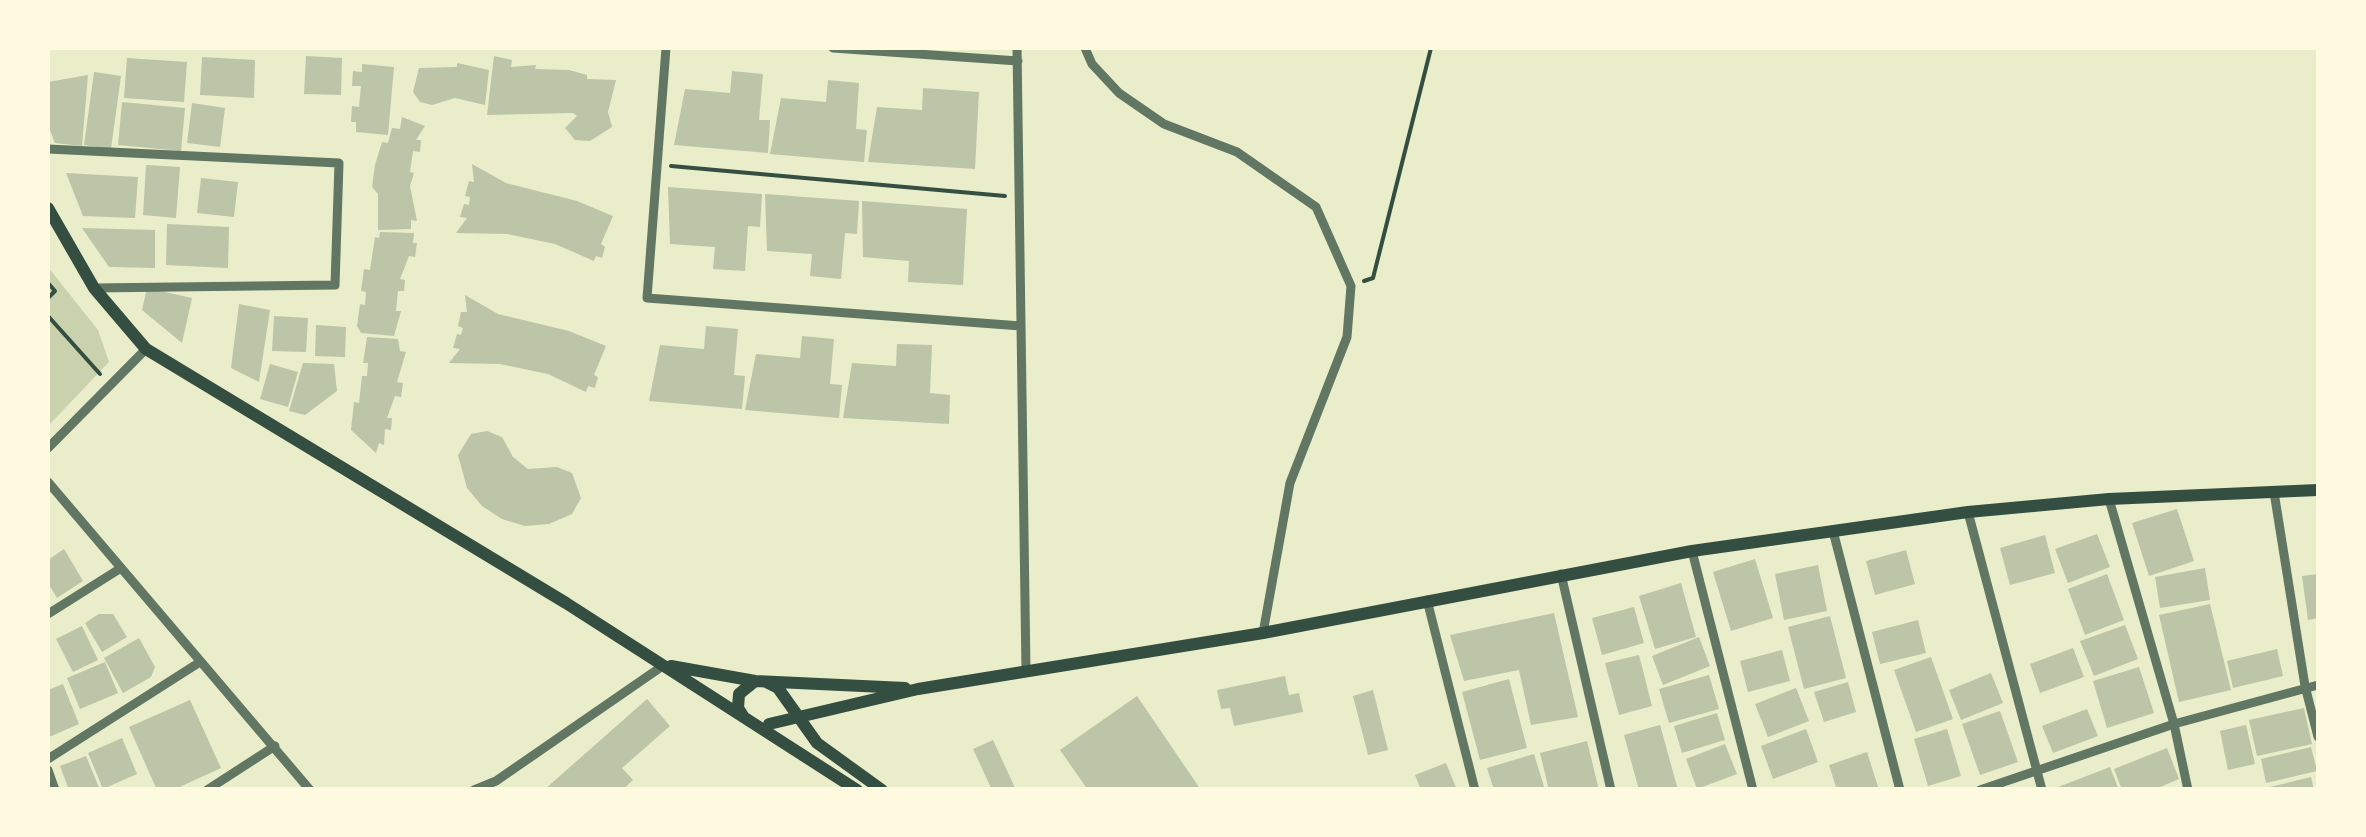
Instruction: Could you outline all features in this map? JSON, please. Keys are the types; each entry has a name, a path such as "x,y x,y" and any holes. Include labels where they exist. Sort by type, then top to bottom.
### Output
{"main road":[{"path":"48,208 94,288 146,349 757,722 797,720 918,689 1263,632 1692,551 1968,512 2109,499 2318,490"},
{"path":"664,665 759,681 918,689"},
{"path":"759,681 782,693 797,720 817,743 882,790"},
{"path":"759,681 739,694 738,708 857,790"},
{"path":"757,722 783,709 782,693"}],"street":[{"path":"666,48 647,298 1021,326"},
{"path":"833,48 1018,61"},
{"path":"1018,48 1026,671"},
{"path":"1085,48 1092,64 1119,93 1149,114 1237,152 1316,207 1350,286 1347,337 1290,482 1263,632"},
{"path":"48,149 339,163 335,284 94,288"},
{"path":"48,448 146,349"},
{"path":"48,482 310,790"},
{"path":"2274,492 2318,737"},
{"path":"2109,499 2174,724 2188,790"},
{"path":"1968,512 2042,790"},
{"path":"1833,531 1900,790"},
{"path":"1692,551 1752,790"},
{"path":"48,614 121,568"},
{"path":"1561,574 1611,790"},
{"path":"1427,600 1475,790"},
{"path":"48,759 200,662"},
{"path":"474,790 500,785 664,665"},
{"path":"1980,790 2174,724 2318,684"},
{"path":"206,790 275,746"},
{"path":"48,770 55,790"}],"path":[{"path":"1350,286 1373,278 1432,48"},
{"path":"657,165 1020,197"},
{"path":"48,283 56,291 48,298"},
{"path":"48,316 110,385"}],"green space":[{"path":"48,267 98,330 109,362 48,426"}],"building":[{"path":"306,56 342,58 341,95 304,94"},
{"path":"494,56 512,60 511,67 536,65 535,69 569,70 587,75 587,79 616,80 608,112 612,127 590,141 575,140 565,128 577,116 573,113 487,115"},
{"path":"202,57 255,60 254,98 200,95"},
{"path":"127,58 187,62 184,102 124,98"},
{"path":"457,63 489,70 485,105 455,98 432,105 420,102 413,92 419,68 457,67"},
{"path":"362,64 394,67 388,135 356,132 356,122 351,122 352,106 359,107 361,86 352,86 353,71 362,72"},
{"path":"732,71 763,74 759,120 770,120 768,153 674,145 685,89 730,93"},
{"path":"94,72 121,76 111,149 84,145"},
{"path":"88,75 82,146 55,143 48,125 48,82"},
{"path":"828,80 859,83 856,129 867,130 864,162 770,154 781,98 826,102"},
{"path":"923,88 979,92 975,169 868,162 877,107 922,110"},
{"path":"122,102 185,108 181,151 118,145"},
{"path":"192,103 225,108 220,147 187,143"},
{"path":"402,117 425,126 416,140 421,140 420,152 413,151 410,172 414,173 410,186 417,221 411,220 411,229 378,230 378,194 372,187 375,165 382,142 388,143 392,128 400,129"},
{"path":"472,164 506,183 577,201 613,216 601,244 605,247 602,258 596,256 594,261 555,244 507,234 456,233 467,218 460,217 464,204 469,205 470,197 465,196 469,181 474,182"},
{"path":"146,165 180,167 176,218 143,215"},
{"path":"66,173 138,177 135,218 83,216"},
{"path":"201,178 238,182 234,217 197,213"},
{"path":"668,187 762,194 760,227 748,226 745,271 713,269 715,247 670,244"},
{"path":"765,194 859,201 857,234 845,233 841,279 810,276 812,254 767,251"},
{"path":"862,201 967,209 963,285 908,282 909,261 863,257"},
{"path":"167,224 229,227 228,268 166,265"},
{"path":"82,228 155,230 155,268 109,267"},
{"path":"380,232 414,233 413,243 417,243 415,257 409,256 400,279 405,280 404,291 398,291 396,311 401,311 394,336 361,333 357,326 360,304 365,305 366,292 361,291 364,269 370,270 375,237 379,238"},
{"path":"147,288 192,298 182,343 142,310"},
{"path":"465,295 498,314 569,331 606,346 594,375 598,377 595,388 588,386 586,392 548,374 500,364 449,363 460,349 453,348 463,328 458,326 461,312 467,312"},
{"path":"239,304 270,310 259,382 231,368"},
{"path":"274,316 308,318 306,352 272,351"},
{"path":"316,325 346,327 345,357 315,356"},
{"path":"706,326 738,329 734,375 745,376 742,409 649,401 660,345 704,349"},
{"path":"802,336 834,339 830,384 842,385 839,418 745,410 756,354 800,358"},
{"path":"367,337 398,339 400,351 406,352 397,382 403,383 401,397 395,396 387,418 392,418 391,430 385,429 384,445 379,443 376,453 351,430 354,402 359,403 362,376 367,376 368,363 363,363"},
{"path":"897,344 932,345 930,393 950,395 949,424 843,418 852,363 896,366"},
{"path":"303,363 334,364 337,391 305,415 289,411"},
{"path":"270,364 298,372 288,407 260,399"},
{"path":"487,431 502,437 513,457 528,469 557,467 572,473 581,498 572,514 549,524 525,526 502,519 482,506 467,488 458,455 471,434"},
{"path":"2177,509 2194,561 2149,576 2132,523"},
{"path":"2097,534 2110,567 2068,583 2055,549"},
{"path":"2045,535 2055,573 2010,585 2000,548"},
{"path":"64,549 83,581 57,598 48,583 48,560"},
{"path":"1906,550 1915,584 1875,595 1866,561"},
{"path":"1755,559 1773,618 1731,631 1713,572"},
{"path":"1818,565 1827,611 1784,620 1775,574"},
{"path":"2205,568 2210,600 2160,608 2155,577"},
{"path":"2107,574 2124,620 2085,635 2068,589"},
{"path":"2318,574 2318,618 2308,620 2302,576"},
{"path":"1681,583 1696,637 1655,649 1639,596"},
{"path":"2210,604 2231,690 2179,702 2159,615"},
{"path":"1634,607 1644,643 1602,655 1592,618"},
{"path":"1554,613 1578,717 1531,725 1519,670 1464,681 1450,635"},
{"path":"99,614 113,614 127,637 102,652 85,623"},
{"path":"1830,616 1846,678 1804,689 1788,627"},
{"path":"1918,620 1926,653 1880,664 1872,632"},
{"path":"2125,625 2138,659 2094,676 2080,641"},
{"path":"82,626 98,660 73,672 56,639"},
{"path":"1699,637 1710,666 1663,685 1652,656"},
{"path":"139,638 155,667 151,677 123,693 104,658"},
{"path":"2073,648 2084,677 2040,693 2030,664"},
{"path":"2277,649 2283,676 2233,688 2227,661"},
{"path":"1782,650 1790,681 1748,692 1740,661"},
{"path":"1639,655 1652,706 1619,715 1605,663"},
{"path":"1931,657 1953,719 1916,732 1894,670"},
{"path":"105,662 118,693 80,709 67,678"},
{"path":"2139,667 2154,713 2107,728 2093,681"},
{"path":"1991,673 2003,703 1961,720 1949,690"},
{"path":"1709,675 1719,709 1669,723 1659,689"},
{"path":"1285,676 1289,695 1299,693 1303,712 1234,726 1230,708 1221,709 1217,690"},
{"path":"1509,679 1527,748 1480,760 1462,692"},
{"path":"1848,682 1856,712 1824,722 1814,692"},
{"path":"63,684 79,724 49,737 48,690"},
{"path":"1796,688 1809,721 1768,737 1755,704"},
{"path":"1373,690 1388,750 1368,755 1353,696"},
{"path":"1137,696 1201,790 1088,790 1060,750"},
{"path":"647,699 670,726 622,768 633,780 622,790 544,790"},
{"path":"190,700 221,768 173,790 157,790 129,727"},
{"path":"2304,708 2312,744 2257,756 2249,720"},
{"path":"2087,709 2098,736 2053,753 2042,726"},
{"path":"2000,711 2018,762 1980,775 1962,724"},
{"path":"1717,713 1725,740 1682,753 1674,726"},
{"path":"1660,725 1678,790 1639,790 1624,735"},
{"path":"2246,725 2255,764 2228,770 2220,731"},
{"path":"1806,729 1818,762 1773,779 1761,746"},
{"path":"1947,729 1961,776 1928,786 1914,739"},
{"path":"122,738 137,774 103,789 88,753"},
{"path":"993,740 1016,790 992,790 973,749"},
{"path":"1587,741 1599,790 1549,790 1540,753"},
{"path":"1725,744 1737,774 1697,789 1686,759"},
{"path":"2311,747 2317,771 2266,783 2261,759"},
{"path":"2167,748 2179,779 2153,790 2122,790 2114,769"},
{"path":"1867,752 1879,790 1837,790 1829,765"},
{"path":"1534,754 1545,790 1494,790 1487,768"},
{"path":"86,756 100,790 69,790 60,766"},
{"path":"1446,763 1457,790 1421,790 1415,775"},
{"path":"2110,767 2119,790 2053,790 2053,789"},
{"path":"2311,777 2314,790 2266,790 2266,788"}]}
